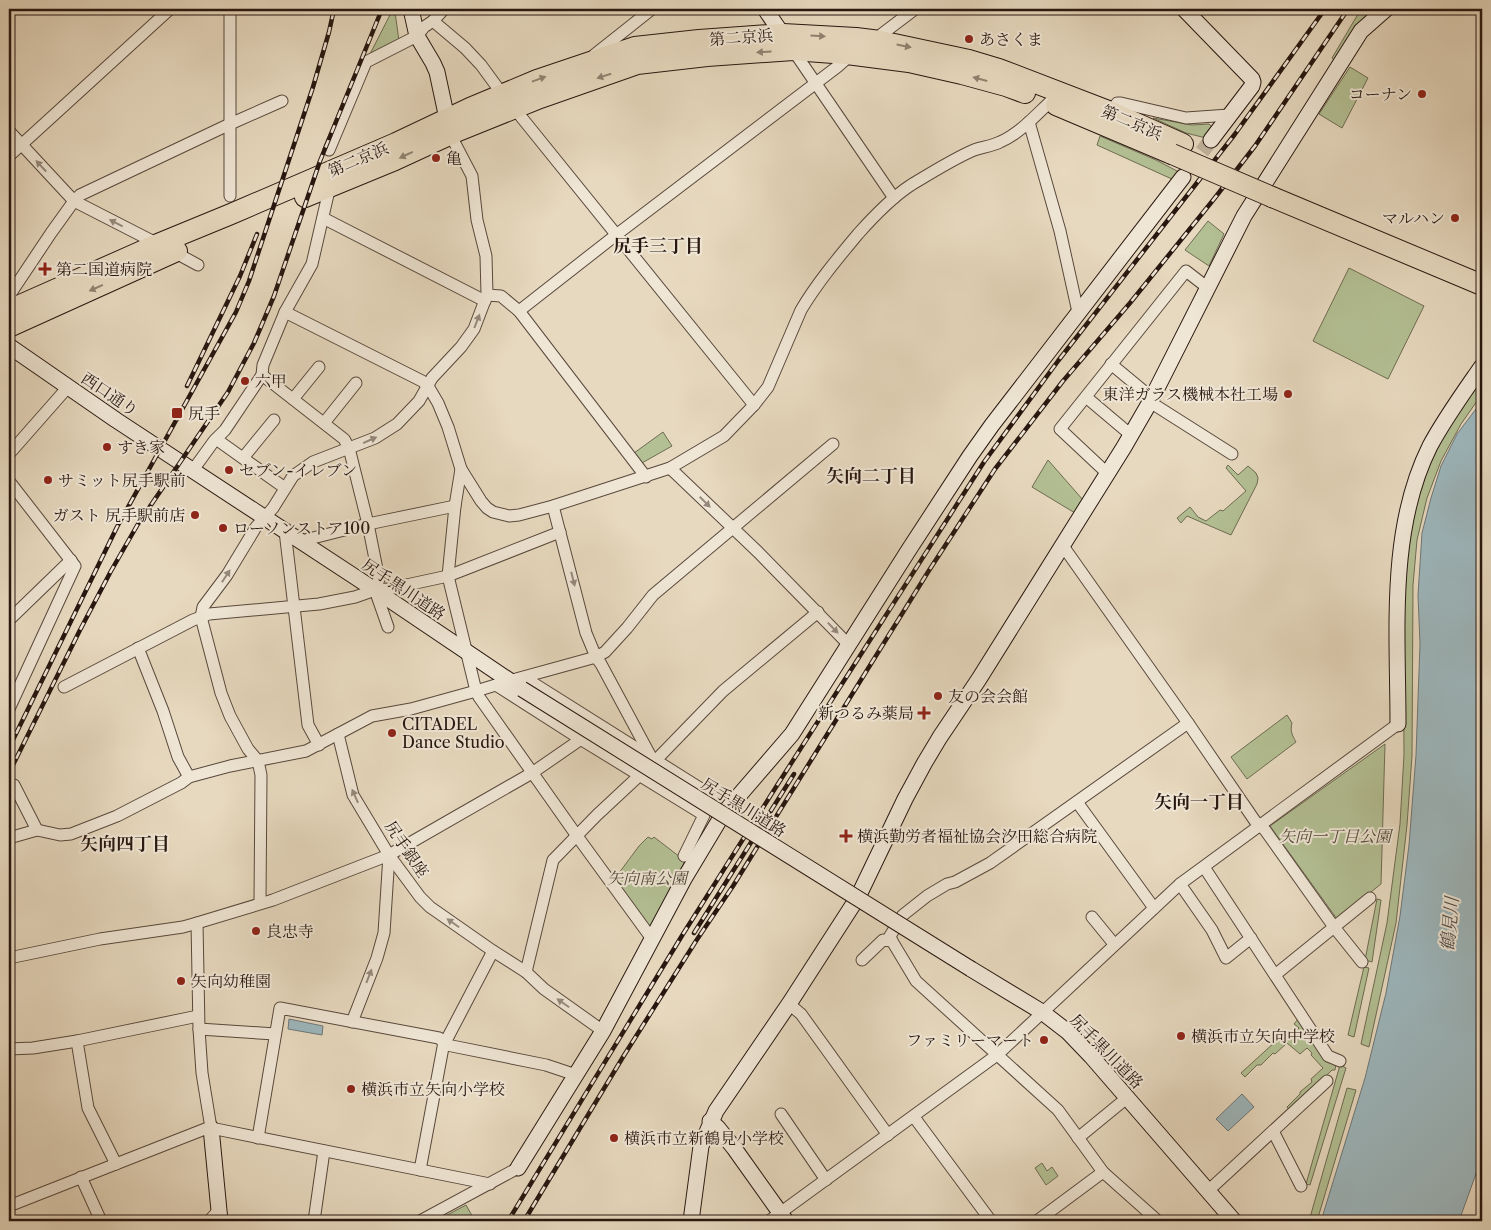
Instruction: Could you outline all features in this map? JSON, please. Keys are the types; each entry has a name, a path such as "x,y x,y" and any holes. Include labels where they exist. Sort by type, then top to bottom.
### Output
{"highway":[{"name":"第二京浜","path":"509,101 537,80 634,47 699,40 788,42 856,38 880,41 970,60 998,69 1111,112 1177,149"},
{"name":"第二京浜","path":"9,327 231,214 509,101 585,82 637,64 708,56 788,42 847,54 908,62 1006,86 1177,149 1274,190 1482,272"},
{"name":"第二京浜","path":"9,310 395,160 448,127"},
{"name":"第二京浜","path":"1274,190 1482,285"}],"street":[{"path":"9,156 170,9"},
{"path":"230,9 230,196"},
{"path":"260,902 261,775 258,761 248,749 230,716 221,694 201,617 203,607 223,580 256,527 273,508 293,476 314,462 375,438 397,424 419,401 432,378 461,347 474,329 486,298 486,256 477,220 472,176 448,127 437,72 434,63 417,36 411,9"},
{"path":"329,150 366,62 417,36 444,9"},
{"path":"585,64 652,9"},
{"path":"765,9 894,198"},
{"path":"880,41 882,34 915,9"},
{"path":"1184,9 1252,78 1253,82 1252,86 1211,140"},
{"path":"691,1221 701,1146 710,1121 858,897 905,799 936,743 979,679 1108,474 1151,400 1244,216 1361,31 1386,9"},
{"path":"433,21 465,48 481,65 754,405"},
{"path":"519,311 845,60 847,54"},
{"path":"9,296 80,195 230,124 282,102"},
{"path":"285,312 422,381 428,386 438,403 448,427 462,469 487,508 493,512 509,516 553,506 670,468 724,436 754,405 768,387 801,310 837,259 876,214 909,186 974,150 1000,142 1029,122 1050,102"},
{"path":"1111,112 1117,103 1121,103 1186,118 1229,115"},
{"path":"1029,122 1060,231 1078,312"},
{"path":"9,131 74,201 198,265"},
{"path":"420,1221 518,1168 603,1031 684,879 722,814 792,734 970,456 1078,312 1183,177"},
{"path":"193,470 225,430 262,375 263,364 285,312 312,264 330,186"},
{"path":"323,218 486,298 501,296 519,311 646,477"},
{"path":"1108,474 1060,429 1186,270 1208,288"},
{"name":"西口通り","path":"9,346 193,470"},
{"path":"1111,364 1151,400 1232,454"},
{"path":"710,1121 734,1148 778,1219 826,1180 997,1055 1180,884 1398,724 1398,593 1401,547 1408,508 1418,475 1430,447 1446,418 1482,366"},
{"path":"293,399 318,367"},
{"path":"262,375 344,439 349,448 368,524 379,579 375,590 388,627"},
{"path":"324,423 356,383"},
{"path":"9,454 68,387"},
{"path":"1086,397 1131,435"},
{"path":"243,458 274,420"},
{"path":"216,439 285,488"},
{"path":"9,838 37,830 60,836 71,834 118,816 189,777 230,766 306,751 372,716 513,683 596,657 611,646 653,595 833,444"},
{"path":"670,468 758,552 849,645"},
{"path":"462,469 455,506 448,576 476,691 532,773 652,939"},
{"name":"尻手黒川道路","path":"193,470 513,683 1042,1012 1080,1044 1234,1221"},
{"path":"9,481 75,566 9,709"},
{"path":"301,541 368,524 455,506"},
{"path":"553,506 586,633 596,657 653,757"},
{"path":"285,531 308,725 319,744"},
{"path":"64,687 138,648 209,614 319,604 351,598 375,590 448,576 560,532"},
{"path":"1062,546 1255,821 1265,830 1334,927 1362,962"},
{"path":"9,620 71,560"},
{"path":"526,972 553,860 638,775 653,757 723,691 818,612"},
{"path":"138,648 163,711 178,757 189,777"},
{"path":"513,683 600,726 653,757 714,797"},
{"path":"513,683 582,740 704,815 684,856"},
{"path":"1158,1221 1103,1172 1058,1110 916,981 890,936 903,915 927,896 990,863 1188,723"},
{"path":"9,958 100,939 183,927 260,902 273,900 389,855 532,773 600,726"},
{"name":"尻手銀座","path":"338,734 353,795 389,855 420,897 430,907 526,972 544,989 603,1031"},
{"path":"14,785 37,830"},
{"path":"1078,802 1154,908"},
{"path":"352,1022 377,958 384,933 389,855"},
{"path":"1204,867 1328,1056 1340,1062"},
{"path":"1180,884 1212,930 1226,958 1251,938"},
{"path":"1276,976 1370,898"},
{"path":"1092,917 1114,944"},
{"path":"197,923 198,1016 202,1073 211,1128 216,1218"},
{"path":"862,960 883,940 892,941"},
{"path":"420,1170 444,1042 493,951"},
{"path":"788,1004 801,1014 888,1135"},
{"path":"258,1138 280,1008 439,1038 447,1045 546,1065 576,1075"},
{"path":"9,1049 33,1048 77,1041 198,1016"},
{"path":"199,1029 275,1034"},
{"path":"77,1041 88,1108 116,1164"},
{"path":"1208,1190 1327,1081"},
{"path":"1078,1138 1128,1097"},
{"path":"781,1114 826,1180"},
{"path":"914,1117 991,1221"},
{"path":"9,1206 204,1129 211,1128 490,1184"},
{"path":"1273,1131 1301,1186"},
{"path":"314,1221 324,1151"},
{"path":"1037,1221 1103,1172"},
{"path":"81,1177 101,1221"}],"green space":[{"path":"393,9 406,9 405,11 395,12 399,41 369,56"},
{"path":"1361,9 1378,9 1334,60 1332,58"},
{"path":"1350,67 1368,78 1342,128 1319,114"},
{"path":"1153,118 1192,125 1209,124 1213,128 1206,138 1186,133"},
{"path":"1100,136 1179,172 1174,180 1097,145"},
{"path":"1208,221 1224,234 1209,266 1185,250"},
{"path":"1349,268 1424,306 1388,379 1313,341"},
{"path":"1482,377 1482,394 1461,424 1441,461 1427,498 1417,540 1413,585 1412,756 1407,825 1396,923 1369,1047 1361,1044 1387,923 1400,824 1404,755 1403,583 1408,539 1418,494 1433,456 1453,418"},
{"path":"663,432 672,446 642,463 634,453"},
{"path":"1048,460 1083,500 1075,513 1032,487"},
{"path":"1228,465 1238,475 1248,466 1256,473 1258,478 1257,484 1231,535 1187,516 1181,523 1177,518 1190,507 1198,517 1206,521 1220,510 1223,511 1246,491 1226,468"},
{"path":"1287,715 1292,723 1292,733 1296,742 1247,779 1231,757"},
{"name":"矢向一丁目公園","path":"1385,744 1381,884 1337,919 1270,826"},
{"name":"矢向南公園","path":"648,837 652,839 654,837 680,857 684,863 650,927 648,927 613,881"},
{"path":"1377,899 1381,900 1372,962 1365,960"},
{"path":"1364,967 1369,968 1354,1037 1348,1035"},
{"path":"1299,1018 1336,1064 1335,1070 1332,1070 1290,1111 1287,1107 1323,1068 1307,1048 1300,1054 1287,1043 1261,1065 1257,1065 1245,1077 1241,1073 1287,1031 1292,1035 1299,1028 1294,1024"},
{"path":"1340,1065 1346,1068 1310,1185 1306,1184"},
{"path":"1347,1088 1356,1090 1317,1221 1309,1221"},
{"path":"1042,1163 1047,1171 1052,1167 1058,1176 1046,1185 1035,1168"},
{"path":"466,1205 475,1221 436,1221"}],"water":[{"name":"鶴見川","path":"1482,401 1482,1157 1459,1221 1321,1221 1365,1078 1386,993 1400,916 1409,845 1416,755 1420,644 1418,595 1422,533 1441,466 1457,434"},
{"path":"289,1019 323,1026 322,1035 288,1029"},
{"path":"1242,1094 1254,1107 1228,1131 1216,1119"}],"tunnel":[{"path":"1188,170 1211,140"}],"railway":[{"path":"9,748 117,527 236,312 249,281 313,87 334,9"},
{"path":"9,773 111,571 138,524 228,392 254,343 274,296 320,161 382,9"},
{"path":"508,1221 683,934 984,462 1058,361 1235,134 1325,9"},
{"path":"524,1221 623,1057 733,886 928,572 995,469 1063,381 1130,303 1255,146 1348,9"},
{"path":"187,386 240,276 257,234"},
{"path":"694,933 794,774"}],"place":[{"name":"あさくま","path":"969,39"},
{"name":"コーナン","path":"1422,94"},
{"name":"亀","path":"436,158"},
{"name":"マルハン","path":"1455,218"},
{"name":"第二国道病院","path":"45,269"},
{"name":"六甲","path":"245,381"},
{"name":"東洋ガラス機械本社工場","path":"1288,394"},
{"name":"尻手","path":"177,413"},
{"name":"すき家","path":"107,447"},
{"name":"セブン-イレブン","path":"229,470"},
{"name":"サミット尻手駅前","path":"48,480"},
{"name":"ガスト 尻手駅前店","path":"195,515"},
{"name":"ローソンストア100","path":"223,528"},
{"name":"友の会会館","path":"938,696"},
{"name":"新つるみ薬局","path":"924,713"},
{"name":"CITADEL Dance Studio","path":"392,733"},
{"name":"横浜勤労者福祉協会汐田総合病院","path":"846,836"},
{"name":"良忠寺","path":"256,931"},
{"name":"矢向幼稚園","path":"181,981"},
{"name":"横浜市立矢向中学校","path":"1181,1036"},
{"name":"ファミリーマート","path":"1044,1040"},
{"name":"横浜市立矢向小学校","path":"351,1089"},
{"name":"横浜市立新鶴見小学校","path":"614,1138"}],"district":[{"name":"尻手三丁目","path":"658,246"},
{"name":"矢向二丁目","path":"871,476"},
{"name":"矢向一丁目","path":"1199,802"},
{"name":"矢向四丁目","path":"125,844"}]}
